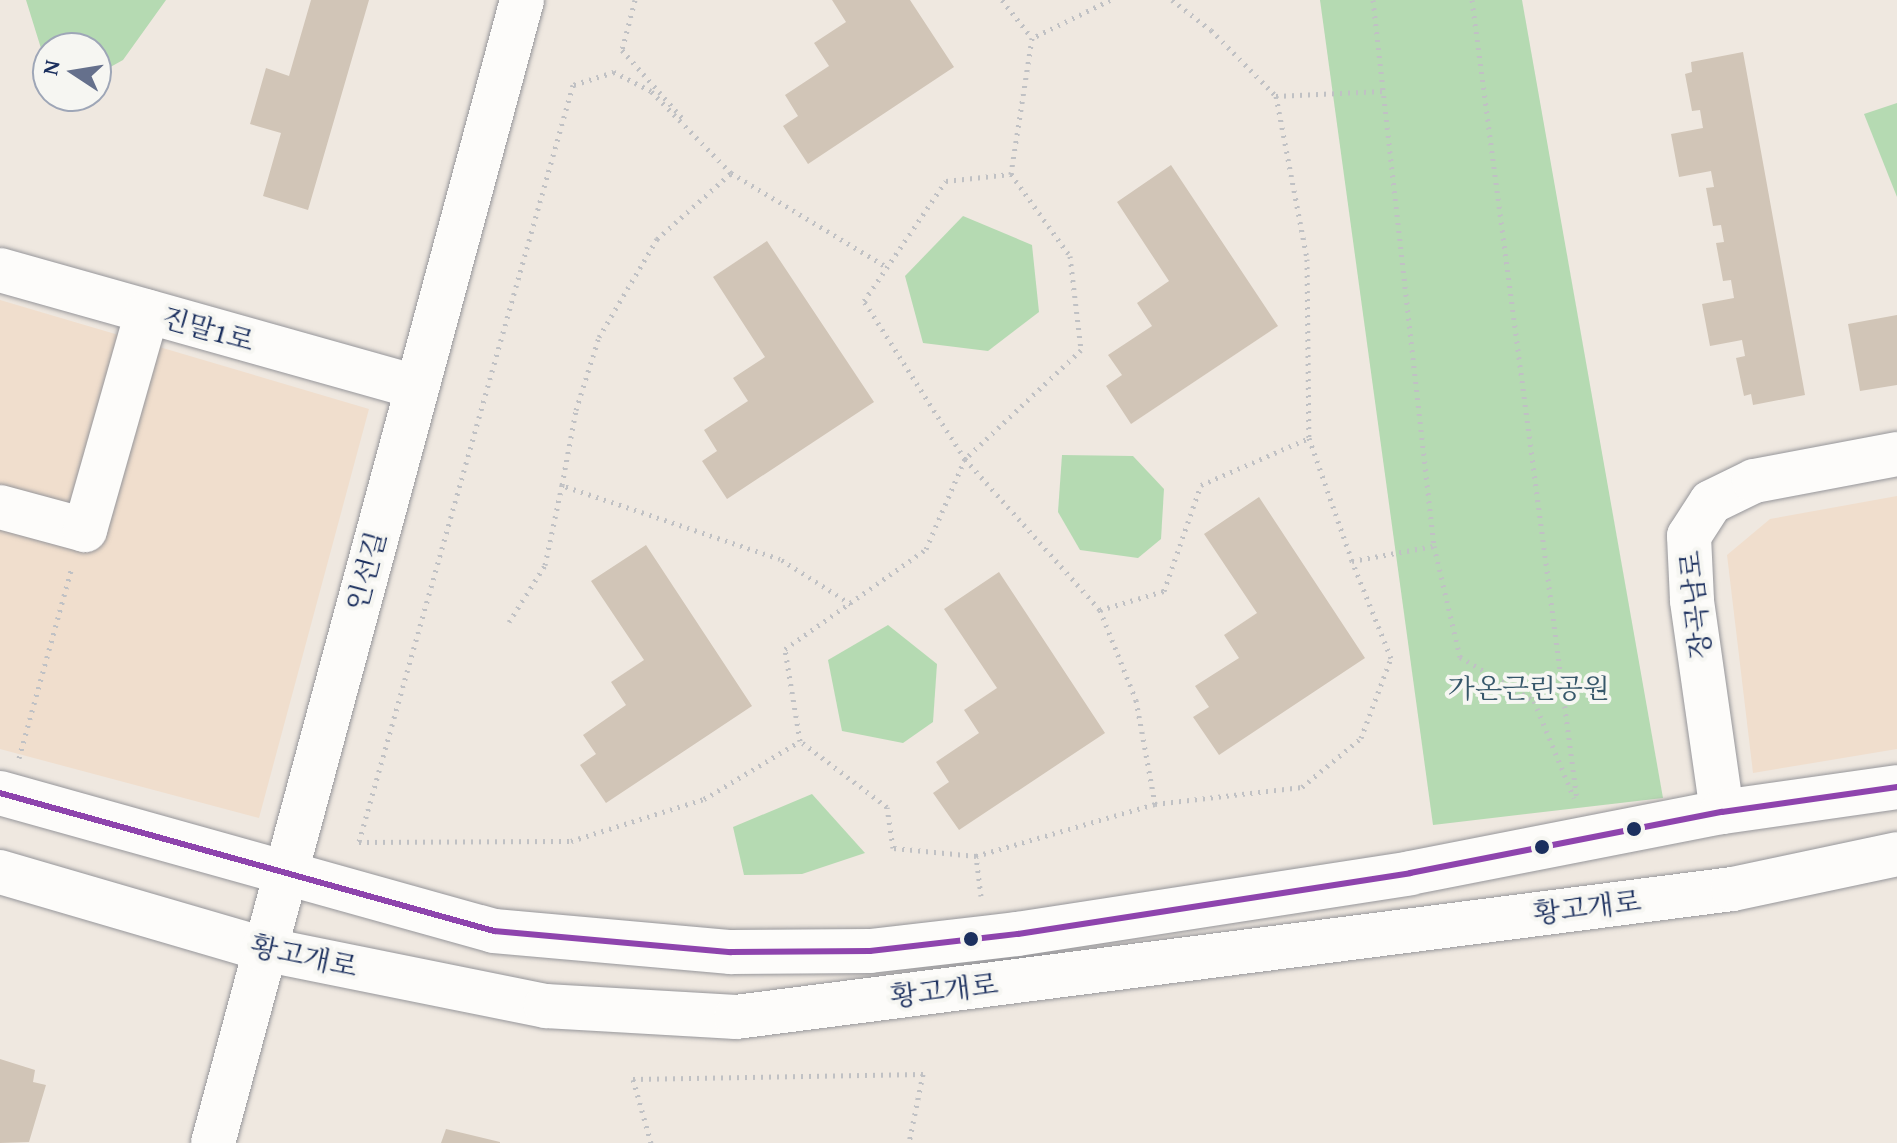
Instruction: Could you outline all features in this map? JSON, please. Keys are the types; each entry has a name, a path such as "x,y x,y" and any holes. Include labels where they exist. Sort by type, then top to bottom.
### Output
{"main road":[{"name":"인선길","path":"213,1143 522,0"},
{"name":"진말1로","path":"0,270 416,387"},
{"path":"0,507 85,530 147,312"},
{"name":"장곡남로","path":"1722,812 1692,600 1689,536 1711,502 1754,481 1897,454"},
{"name":"황고개로","path":"4,794 508,933 731,952 870,951 1018,934 1410,873 1722,812 1897,787"},
{"name":"황고개로","path":"0,872 263,949 546,1006 736,1017 1733,889 1897,854"}],"path":[{"path":"635,0 622,50 731,173"},
{"path":"1002,0 1032,38 1011,174 1070,256 1081,350 965,459 926,549 785,649 800,741 887,807 893,848 976,856 1155,804 1302,787 1361,738 1391,658 1352,561 1309,438 1307,259 1276,96 1211,30 1172,0"},
{"path":"1032,38 1110,0"},
{"path":"1373,0 1434,546 1460,657 1534,701 1578,808 1472,0"},
{"path":"800,741 704,799 571,841 359,842 573,85 614,72 651,91 731,173 887,267"},
{"path":"1276,96 1383,90"},
{"path":"509,622 545,565 576,410 599,337 657,239 731,173"},
{"path":"1011,174 946,181 864,301 965,459 1100,610 1136,700 1155,804"},
{"path":"1100,610 1164,591 1201,485 1309,438"},
{"path":"562,485 780,559 851,604"},
{"path":"1352,561 1434,546"},
{"path":"4,794 75,558"},
{"path":"976,856 981,896"},
{"path":"651,1143 633,1079 923,1074 909,1143"}],"shaded area":[{"path":"0,300 369,409 259,818 0,749"},
{"path":"1897,496 1897,749 1753,773 1727,555 1770,519"}],"green space":[{"path":"26,0 166,0 123,60 112,66 112,32 36,32"},
{"name":"가온근린공원","path":"1320,0 1522,0 1663,798 1433,825"},
{"path":"1897,103 1897,197 1864,114"},
{"path":"963,216 1032,245 1039,312 988,351 923,343 905,276"},
{"path":"1062,455 1133,456 1164,489 1161,539 1138,558 1080,550 1058,512"},
{"path":"888,625 937,664 933,722 903,743 842,731 828,660"},
{"path":"812,794 865,853 802,874 744,875 733,827"}],"building":[{"path":"311,0 369,0 308,210 263,196 281,133 250,124 266,68 289,76"},
{"path":"832,0 910,0 954,67 808,164 783,126 798,116 785,95 829,66 814,43 846,22"},
{"path":"1743,52 1805,395 1753,405 1751,394 1744,396 1736,358 1745,356 1742,340 1710,346 1702,304 1734,298 1731,280 1723,281 1716,243 1724,242 1721,225 1713,226 1706,188 1714,187 1711,171 1679,177 1671,134 1703,128 1700,110 1692,111 1685,74 1692,72 1691,62"},
{"path":"1171,165 1278,326 1131,424 1106,386 1122,375 1108,355 1152,326 1137,303 1169,281 1117,202"},
{"path":"767,241 874,402 727,499 702,461 717,451 704,430 748,401 733,378 765,357 713,277"},
{"path":"1897,315 1897,385 1860,391 1848,324"},
{"path":"1259,497 1365,658 1219,755 1193,717 1209,707 1195,686 1239,658 1224,635 1257,613 1204,534"},
{"path":"646,545 752,706 606,803 580,765 596,754 583,735 626,705 611,682 644,660 591,581"},
{"path":"999,572 1105,733 959,830 933,793 949,782 936,762 979,733 964,710 997,688 944,609"},
{"path":"0,1059 35,1070 33,1082 46,1085 29,1142 0,1143"},
{"path":"446,1129 500,1142 500,1143 441,1143"}],"transit line":[{"path":"0,793 494,931 731,952 870,951 1018,934 1410,873 1722,812 1897,787"}]}
